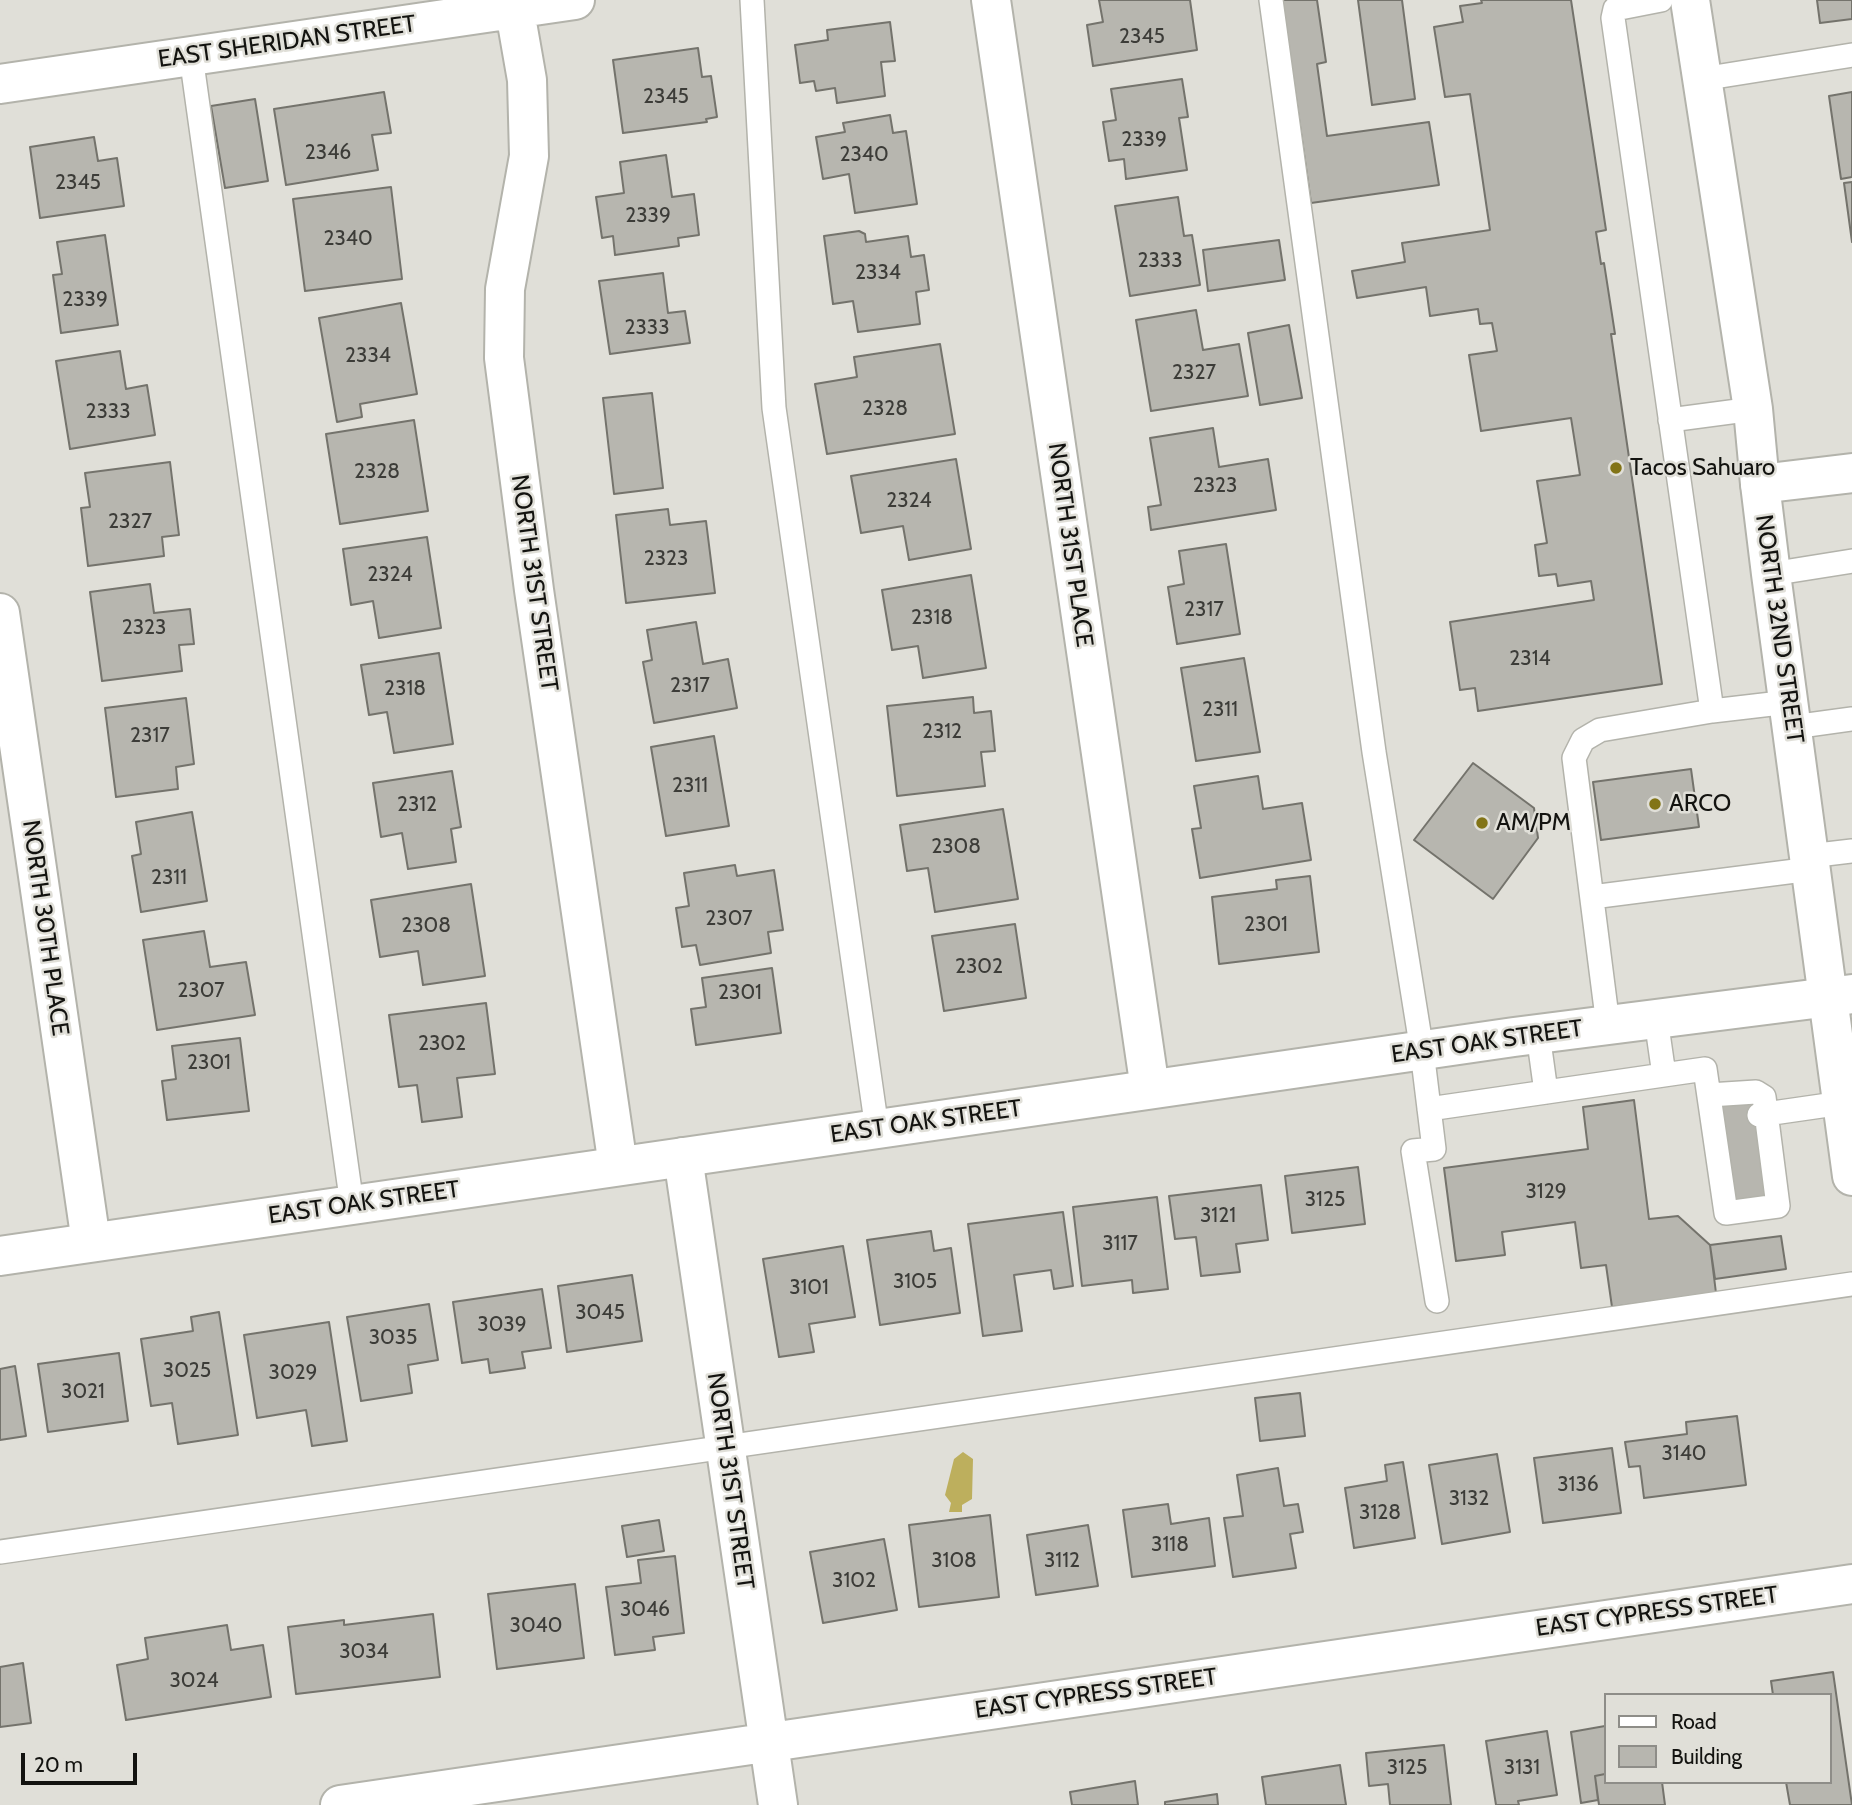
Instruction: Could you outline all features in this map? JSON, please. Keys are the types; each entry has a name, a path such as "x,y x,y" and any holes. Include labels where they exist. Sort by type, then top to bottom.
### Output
{"street":[{"name":"EAST SHERIDAN STREET","path":"0,84 514,4 575,0"},
{"name":"NORTH 31ST PLACE","path":"991,0 1150,1089"},
{"name":"NORTH 32ND STREET","path":"1690,0 1753,409 1771,574 1810,862 1840,996 1842,1103 1852,1176"},
{"name":"NORTH 31ST STREET","path":"514,4 527,80 529,156 505,289 504,358 534,590 618,1166"},
{"path":"1760,484 1852,472"},
{"name":"NORTH 30TH PLACE","path":"0,613 91,1242"},
{"name":"EAST OAK STREET","path":"0,1256 1538,1034 1840,996"},
{"name":"NORTH 31ST STREET","path":"682,1157 778,1805"},
{"name":"EAST CYPRESS STREET","path":"340,1805 1852,1584"}],"lane":[{"path":"752,0 774,408 877,1129"},
{"path":"1271,0 1374,752 1422,1051 1434,1149 1413,1151 1437,1301"},
{"path":"1661,0 1615,9 1613,18 1712,710"},
{"path":"1702,79 1852,55"},
{"path":"191,56 352,1205"},
{"path":"1670,420 1753,409"},
{"path":"1771,574 1852,561"},
{"path":"1608,1025 1574,758 1583,740 1600,730 1712,710 1852,719"},
{"path":"1592,897 1810,862 1852,851"},
{"path":"1656,1019 1664,1075"},
{"path":"1538,1034 1546,1092"},
{"path":"1429,1109 1705,1069 1709,1095 1718,1121 1727,1184 1726,1213 1778,1206 1778,1177 1763,1114 1764,1097 1756,1092 1709,1095"},
{"path":"1763,1114 1842,1103"},
{"path":"0,1552 1852,1284"}],"shaded area":[{"path":"963,1452 973,1459 972,1499 962,1505 962,1512 949,1512 951,1503 945,1495 954,1459"}],"building":[{"path":"1099,0 1190,0 1197,50 1093,66 1087,25 1103,22"},
{"path":"1282,0 1317,0 1326,62 1317,64 1327,136 1429,122 1439,185 1311,203"},
{"path":"1358,0 1402,0 1415,99 1372,105"},
{"path":"1481,0 1571,0 1606,230 1596,232 1601,264 1604,263 1615,334 1611,334 1662,684 1478,711 1475,688 1460,690 1450,622 1594,600 1591,581 1558,586 1556,574 1539,576 1535,545 1547,543 1537,481 1580,475 1571,418 1481,431 1469,355 1497,351 1492,323 1480,324 1478,309 1430,316 1426,287 1357,298 1352,271 1405,262 1402,243 1490,230 1470,94 1445,97 1434,27 1463,22 1460,6 1482,3"},
{"path":"1817,0 1852,0 1852,19 1820,23"},
{"path":"890,22 895,61 881,62 885,96 837,103 835,88 816,91 814,81 800,83 795,45 828,40 827,30"},
{"path":"698,48 702,77 711,76 717,117 706,119 707,122 623,133 613,60"},
{"path":"1182,79 1188,117 1179,118 1187,170 1126,179 1124,159 1109,161 1103,122 1116,120 1111,89"},
{"path":"384,92 391,133 372,135 378,170 286,185 274,109"},
{"path":"1852,92 1852,177 1841,179 1829,96"},
{"path":"255,99 268,181 225,188 211,106"},
{"path":"890,115 893,133 906,131 917,204 855,213 849,174 823,179 816,137 845,132 843,123"},
{"path":"94,137 98,161 117,158 124,206 40,218 30,147"},
{"path":"666,155 672,197 694,194 699,235 678,238 679,246 615,255 613,236 602,238 596,197 624,193 620,162"},
{"path":"1852,182 1852,242 1844,183"},
{"path":"391,187 402,279 305,291 293,199"},
{"path":"1178,197 1184,236 1192,235 1200,285 1130,296 1115,206"},
{"path":"859,231 865,234 866,242 908,236 911,257 924,255 929,290 916,292 920,324 858,332 853,301 833,304 824,236"},
{"path":"105,235 118,325 61,333 53,275 62,274 57,242"},
{"path":"1279,240 1285,280 1208,291 1203,250"},
{"path":"663,273 668,313 685,311 690,343 610,354 599,281"},
{"path":"401,303 417,394 360,404 362,417 337,422 319,318"},
{"path":"1196,310 1203,350 1239,344 1248,396 1151,411 1136,320"},
{"path":"1289,325 1302,398 1260,405 1248,333"},
{"path":"940,344 955,434 827,454 815,384 857,377 854,357"},
{"path":"120,351 126,389 147,385 155,435 70,449 56,361"},
{"path":"652,393 663,488 614,494 603,398"},
{"path":"414,420 428,511 340,524 326,434"},
{"path":"1213,428 1219,467 1268,459 1276,510 1151,530 1148,507 1161,505 1150,438"},
{"path":"956,459 971,549 909,560 903,526 861,533 851,476"},
{"path":"170,462 179,535 162,537 164,556 88,566 81,508 90,507 85,473"},
{"path":"668,509 670,525 706,521 715,593 626,603 616,515"},
{"path":"427,537 441,628 379,638 373,601 351,605 343,549"},
{"path":"1226,544 1240,634 1177,644 1168,587 1184,584 1179,551"},
{"path":"971,575 986,668 923,678 918,646 892,650 882,590"},
{"path":"150,584 154,613 190,609 194,644 179,645 182,671 102,681 90,592"},
{"path":"696,622 703,664 728,659 737,708 654,723 643,662 652,660 647,630"},
{"path":"439,653 453,744 394,753 387,712 369,715 361,665"},
{"path":"1244,658 1260,752 1196,761 1181,668"},
{"path":"973,697 974,713 991,711 995,751 981,752 985,786 897,796 887,706"},
{"path":"186,698 194,764 176,767 178,789 116,797 105,708"},
{"path":"714,736 729,826 666,836 651,747"},
{"name":"AM/PM","path":"1473,763 1534,808 1538,838 1493,899 1414,840"},
{"path":"1691,769 1699,827 1601,840 1593,782"},
{"path":"452,771 461,827 451,829 456,862 408,869 402,833 381,837 373,783"},
{"path":"1258,776 1263,809 1302,803 1311,860 1200,878 1192,829 1201,828 1194,786"},
{"path":"1003,809 1018,899 935,912 928,868 907,871 900,825"},
{"path":"192,812 207,901 141,912 132,856 141,854 136,822"},
{"path":"735,865 737,876 774,870 783,930 768,932 771,953 700,965 696,945 682,947 676,908 689,906 684,873"},
{"path":"1310,876 1319,952 1219,964 1212,897 1277,889 1276,880"},
{"path":"471,884 485,976 423,985 418,951 380,957 371,900"},
{"path":"1015,924 1026,998 944,1011 932,936"},
{"path":"204,931 210,967 246,962 255,1015 157,1030 143,940"},
{"path":"772,968 781,1033 696,1045 691,1009 706,1007 702,978"},
{"path":"486,1003 495,1074 457,1078 462,1117 422,1122 417,1085 399,1087 389,1015"},
{"path":"240,1038 249,1111 167,1120 162,1081 176,1079 172,1046"},
{"path":"1756,1096 1772,1199 1735,1205 1719,1101"},
{"path":"1634,1100 1649,1219 1678,1216 1710,1245 1716,1293 1612,1307 1606,1265 1581,1268 1575,1222 1502,1232 1505,1255 1456,1261 1444,1168 1588,1149 1583,1107"},
{"path":"1358,1167 1365,1224 1292,1233 1285,1176"},
{"path":"1261,1185 1268,1240 1236,1244 1240,1272 1201,1276 1196,1237 1175,1239 1169,1196"},
{"path":"1157,1197 1168,1289 1133,1293 1132,1280 1082,1286 1073,1207"},
{"path":"1063,1212 1073,1286 1054,1289 1051,1270 1014,1275 1022,1331 983,1336 968,1224"},
{"path":"931,1231 934,1251 951,1248 960,1313 880,1325 867,1240"},
{"path":"1781,1236 1786,1269 1715,1279 1710,1245"},
{"path":"843,1246 855,1317 809,1324 814,1352 779,1357 763,1259"},
{"path":"632,1275 642,1341 567,1352 558,1286"},
{"path":"542,1289 551,1348 522,1352 525,1368 490,1373 488,1359 462,1363 453,1302"},
{"path":"429,1304 438,1360 408,1365 412,1393 361,1401 347,1317"},
{"path":"219,1312 238,1435 178,1444 172,1403 151,1406 141,1339 193,1331 191,1317"},
{"path":"329,1322 347,1441 312,1446 306,1410 257,1418 244,1335"},
{"path":"119,1353 128,1421 48,1432 38,1364"},
{"path":"15,1366 26,1436 0,1440 0,1369"},
{"path":"1300,1393 1305,1436 1260,1441 1255,1398"},
{"path":"1737,1416 1746,1485 1644,1498 1640,1466 1629,1467 1625,1442 1687,1434 1686,1422"},
{"path":"1612,1448 1621,1513 1543,1523 1534,1458"},
{"path":"1497,1454 1510,1532 1442,1544 1429,1465"},
{"path":"1403,1462 1415,1538 1354,1548 1345,1488 1387,1481 1385,1465"},
{"path":"1278,1468 1284,1506 1298,1504 1303,1532 1290,1534 1296,1568 1233,1577 1224,1518 1243,1516 1237,1475"},
{"path":"1168,1504 1171,1524 1209,1518 1215,1566 1132,1577 1123,1510"},
{"path":"990,1515 999,1597 919,1607 909,1525"},
{"path":"659,1520 664,1551 627,1557 622,1526"},
{"path":"1088,1525 1098,1586 1036,1595 1027,1535"},
{"path":"884,1539 897,1610 823,1623 810,1552"},
{"path":"675,1556 684,1633 653,1637 655,1650 615,1655 606,1587 641,1583 638,1560"},
{"path":"575,1584 584,1658 497,1669 488,1594"},
{"path":"433,1614 440,1677 296,1694 288,1627 344,1620 344,1625"},
{"path":"227,1625 231,1650 263,1645 271,1697 126,1720 117,1665 148,1659 145,1638"},
{"path":"23,1663 31,1723 0,1727 0,1667"},
{"path":"1833,1672 1852,1805 1790,1805 1786,1784 1831,1784 1831,1693 1773,1693 1771,1681"},
{"path":"1604,1726 1604,1774 1595,1776 1598,1800 1581,1803 1571,1732"},
{"path":"1547,1731 1557,1795 1518,1801 1519,1805 1496,1805 1486,1741"},
{"path":"1444,1745 1451,1805 1390,1805 1388,1784 1369,1786 1366,1753"},
{"path":"1340,1765 1346,1805 1266,1805 1262,1777"},
{"path":"1604,1774 1604,1784 1662,1784 1665,1805 1599,1805 1595,1776"},
{"path":"1135,1781 1138,1805 1072,1805 1070,1792"},
{"path":"1217,1794 1218,1805 1165,1805 1165,1802"}],"place":[{"name":"Tacos Sahuaro","path":"1616,468"},
{"name":"ARCO","path":"1655,804"},
{"name":"AM/PM","path":"1482,823"}]}
